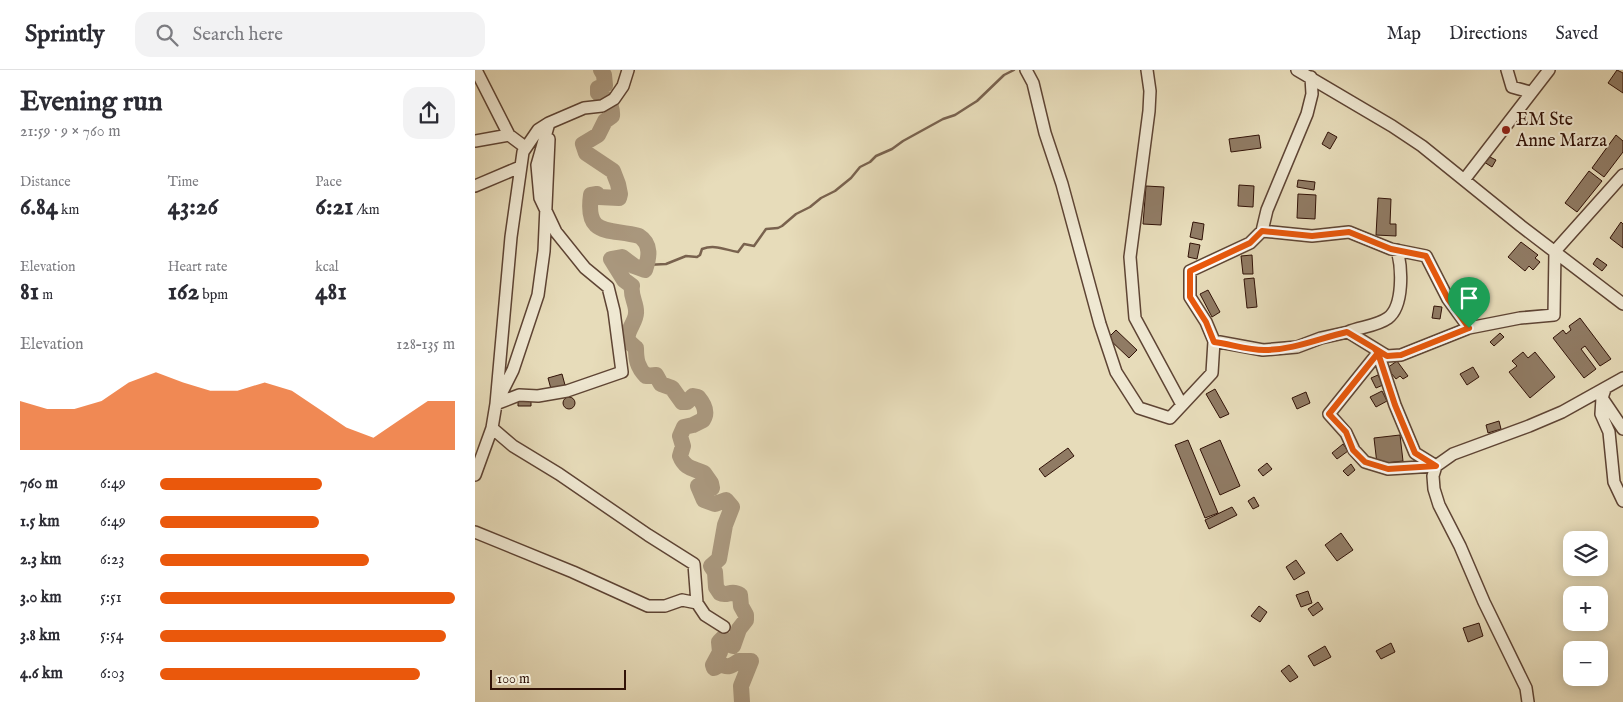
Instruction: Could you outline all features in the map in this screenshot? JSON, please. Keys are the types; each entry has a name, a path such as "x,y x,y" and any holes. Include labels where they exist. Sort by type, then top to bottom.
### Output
{"street":[{"path":"476,70 509,135 525,147"},
{"path":"475,475 493,428 511,237 520,166 525,147 538,130 549,123 584,108 602,106 614,99 623,86 628,70"},
{"path":"1026,70 1033,83 1045,133 1062,184 1100,324 1116,372 1139,408 1169,418 1212,374 1214,342 1206,322 1190,297 1190,271 1250,243 1262,231 1267,210 1307,114 1312,94 1311,77"},
{"path":"1147,70 1150,91 1149,111 1130,257 1135,318 1182,406"},
{"path":"1297,70 1422,146 1521,226 1623,304"},
{"path":"1507,70 1513,88 1531,92"},
{"path":"1464,180 1549,70"},
{"path":"496,404 513,370 538,295 544,251 549,123"},
{"path":"475,142 509,135"},
{"path":"475,186 520,166"},
{"path":"1347,332 1387,356 1401,355 1469,328 1520,318 1554,315 1555,251 1623,175"},
{"path":"496,404 519,394 538,396 567,391 622,372 615,311 608,287 585,268 556,232 546,213"},
{"path":"1262,231 1312,236 1349,232 1397,250 1426,256 1448,299 1469,328"},
{"path":"1214,342 1263,350 1297,346 1377,323 1389,317 1397,303 1401,279 1401,261 1397,250"},
{"path":"1376,350 1329,414 1346,432 1353,450 1365,462 1388,469 1436,466 1453,454 1529,426 1604,394 1623,378"},
{"path":"1376,350 1395,405 1415,453 1436,466"},
{"path":"1604,394 1623,429"},
{"path":"1604,394 1601,414 1609,432 1614,482 1623,501"},
{"path":"493,428 513,446 559,474 694,564 697,603 705,615 724,627"},
{"path":"1436,466 1433,476 1434,489 1439,505 1526,688 1528,702"},
{"path":"475,532 573,572 648,606 665,606 682,600 697,603"}],"building":[{"path":"1617,70 1623,73 1623,93 1608,83"},
{"path":"1328,132 1337,137 1330,149 1322,144"},
{"path":"1259,135 1261,148 1231,152 1229,139"},
{"path":"1616,135 1623,141 1623,152 1604,177 1592,168"},
{"path":"1488,156 1496,160 1492,167 1484,162"},
{"path":"1589,171 1602,181 1577,212 1565,203"},
{"path":"1298,180 1315,182 1314,190 1297,187"},
{"path":"1239,185 1254,186 1253,207 1238,206"},
{"path":"1146,186 1164,187 1161,225 1143,224"},
{"path":"1298,194 1316,195 1315,219 1297,218"},
{"path":"1378,198 1391,199 1390,224 1396,224 1396,236 1376,235"},
{"path":"1193,222 1204,224 1202,240 1190,237"},
{"path":"1621,222 1623,224 1623,248 1610,238"},
{"path":"1521,242 1538,255 1535,258 1540,262 1533,270 1529,266 1525,271 1508,257"},
{"path":"1190,243 1200,245 1197,259 1188,257"},
{"path":"1252,255 1253,274 1243,274 1241,256"},
{"path":"1597,258 1607,265 1602,271 1593,264"},
{"path":"1254,278 1257,307 1247,308 1244,279"},
{"path":"1466,281 1473,296 1459,302 1452,288"},
{"path":"1208,290 1220,312 1212,317 1200,294"},
{"path":"1476,297 1483,311 1473,315 1467,302"},
{"path":"1434,306 1442,307 1440,319 1432,318"},
{"path":"1580,318 1611,359 1600,366 1585,346 1581,349 1596,369 1584,378 1553,338 1563,330 1566,334 1571,330 1569,326"},
{"path":"1116,330 1137,350 1129,358 1108,338"},
{"path":"1500,333 1504,337 1494,346 1490,342"},
{"path":"1523,352 1528,358 1535,352 1555,377 1530,398 1509,372 1517,366 1512,361"},
{"path":"1397,361 1408,376 1403,379 1400,376 1396,379 1387,368"},
{"path":"1473,367 1479,377 1467,385 1460,374"},
{"path":"562,374 565,385 551,389 548,378"},
{"path":"1378,375 1383,385 1376,388 1371,378"},
{"path":"1215,389 1229,414 1220,418 1206,394"},
{"path":"1382,391 1387,401 1376,407 1370,397"},
{"path":"1306,392 1310,403 1297,409 1292,398"},
{"path":"569,397 575,403 569,409 563,403"},
{"path":"518,398 531,398 531,406 518,406"},
{"path":"1499,421 1501,429 1488,433 1486,425"},
{"path":"1400,435 1403,461 1377,464 1374,438"},
{"path":"1188,440 1218,513 1205,518 1175,445"},
{"path":"1220,440 1240,486 1220,495 1200,449"},
{"path":"1343,444 1348,451 1337,459 1332,453"},
{"path":"1068,448 1074,456 1045,477 1039,469"},
{"path":"1267,463 1272,469 1263,476 1258,470"},
{"path":"1351,464 1355,470 1348,476 1343,471"},
{"path":"1254,497 1259,506 1253,509 1248,501"},
{"path":"1232,507 1237,515 1209,529 1205,520"},
{"path":"1341,533 1353,550 1337,561 1325,545"},
{"path":"1296,560 1305,573 1294,580 1286,567"},
{"path":"1308,591 1312,603 1301,607 1296,595"},
{"path":"1318,602 1323,609 1313,616 1308,609"},
{"path":"1259,606 1267,612 1260,622 1251,616"},
{"path":"1479,623 1483,636 1468,642 1463,628"},
{"path":"1391,643 1395,652 1381,659 1376,651"},
{"path":"1325,646 1331,657 1314,666 1308,656"},
{"path":"1289,665 1298,677 1290,682 1281,671"}],"waterway":[{"path":"601,70 604,75 605,85 598,88 598,93 610,105 612,116 605,121 598,135 583,144 586,153 613,171 620,194 619,198 599,197 597,194 591,195 590,208 592,218 595,224 601,228 639,236 648,247 648,261 645,270 634,266 622,257 611,259 624,280 632,286 636,313 628,333 628,339 636,348 639,366 646,376 656,375 661,384 672,388 682,402 687,402 693,396 698,397 705,408 703,420 684,427 680,436 683,446 680,456 687,466 704,473 711,483 712,488 698,486 704,500 715,504 726,500 732,507 725,525 719,559 711,566 715,572 716,587 720,593 737,593 740,595 741,606 746,615 746,620 739,629 733,646 727,644 723,638 719,642 720,652 713,665 714,668 721,664 728,666 739,661 751,661 741,686 742,702"},
{"path":"646,265 666,264 686,256 697,257 702,249 707,248 716,247 738,252 744,244 754,246 766,229 782,226 796,214 835,191 851,178 860,167 870,162 876,156 892,149 943,119 955,115 977,101 1004,75 1014,70"}],"place":[{"name":"EM Ste Anne Marza","path":"1506,130"}],"route":[{"path":"1469,328 1401,355 1387,356 1374,348 1378,353 1329,414 1346,432 1353,450 1365,462 1388,469 1436,466 1415,453 1395,405 1378,353 1374,348 1347,332 1297,346 1263,350 1214,342 1206,322 1190,297 1190,271 1250,243 1262,231 1297,236 1349,232 1391,249 1426,256 1448,299 1469,328"}]}
